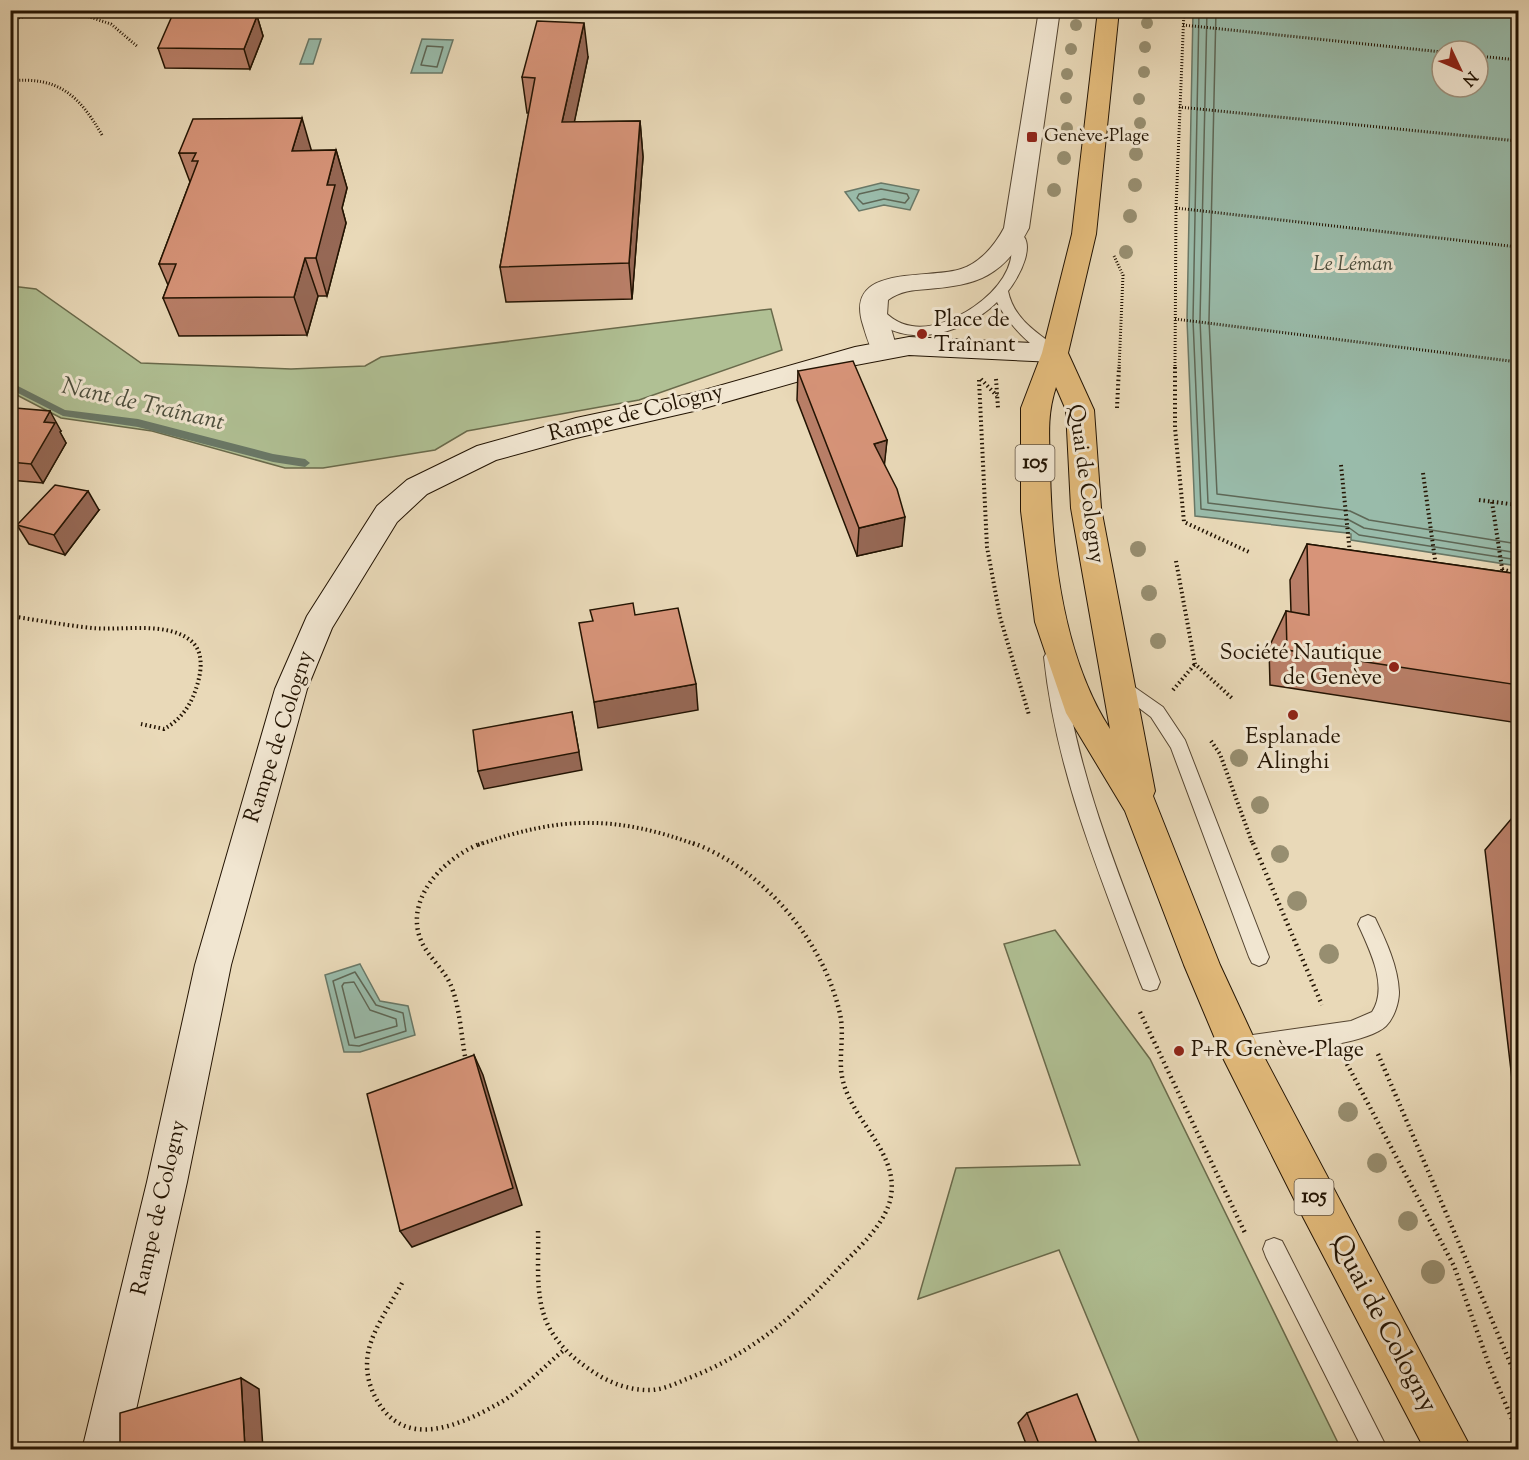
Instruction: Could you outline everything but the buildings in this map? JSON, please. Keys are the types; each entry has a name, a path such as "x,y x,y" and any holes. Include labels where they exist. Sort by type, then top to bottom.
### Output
{"main road":[{"name":"105","path":"1055,353 1090,200 1109,10"},
{"name":"Quai de Cologny","path":"1055,353 1035,408 1036,511 1051,622 1083,713 1140,805 1202,965 1238,1047 1317,1203 1450,1449"},
{"name":"Quai de Cologny","path":"1055,353 1080,410 1086,508 1100,595 1120,684 1140,805"}],"street":[{"path":"884,349 872,308 875,297 893,285 972,275 994,258 1015,235 1020,220 1050,10"},
{"name":"Rampe de Cologny","path":"104,1449 167,1182 213,965 291,689 318,625 387,514 417,487 458,465 487,453 576,428 694,402 884,349 931,346 980,352 1055,353"}],"lane":[{"path":"872,308 892,325 913,332 927,333 944,329 1001,289 1017,265 1020,250 1015,235"},
{"path":"1001,289 1002,303 1007,313 1055,353"},
{"path":"1051,622 1055,686 1067,751 1150,982"},
{"path":"1120,684 1157,712 1179,745 1258,957"},
{"path":"1238,1047 1366,1028 1380,1016 1387,1001 1386,969 1368,924"},
{"path":"1274,1249 1376,1449"}],"path":[{"path":"10,20 50,10"},
{"path":"68,10 111,24 138,47"},
{"path":"1184,10 1176,208 1175,319 1175,428 1184,522 1249,552"},
{"path":"1183,25 1430,51"},
{"path":"1490,57 1518,60"},
{"path":"10,81 37,80 59,86 88,110 102,135"},
{"path":"1179,107 1518,141"},
{"path":"1176,208 1518,247"},
{"path":"1117,412 1123,308"},
{"path":"1175,319 1518,362"},
{"path":"1341,465 1350,557"},
{"path":"1423,473 1436,573"},
{"path":"1479,500 1518,505"},
{"path":"1492,502 1504,585"},
{"path":"1176,561 1195,664 1233,699"},
{"path":"1502,568 1518,574"},
{"path":"10,615 119,630 155,627 192,642 201,653 201,665 191,703 179,719 165,729 141,724"},
{"path":"1167,684 1172,691 1195,664"},
{"path":"465,1056 453,994 447,976 418,934 420,905 425,892 445,866 460,853 482,844 534,830 580,823 609,822 670,835 731,865 760,886 793,919 807,939 836,1001 842,1027 840,1065 843,1087 888,1167 891,1178 890,1201 873,1228 818,1293 753,1348 706,1372 652,1390 632,1388 597,1375 564,1350 554,1335 543,1306 538,1231"},
{"path":"1366,1028 1518,1382"},
{"path":"402,1283 376,1329 367,1362 367,1379 381,1407 405,1426 417,1431 431,1430 498,1404 564,1350"}],"shaded area":[{"path":"11,286 36,289 141,363 291,369 365,366 381,357 771,309 782,350 639,400 467,431 435,450 323,468 285,468 152,431 61,418 11,392"},
{"path":"1055,930 1150,1059 1341,1449 1142,1449 1059,1250 918,1299 956,1168 1080,1165 1004,944"}],"water":[{"name":"Le Léman","path":"1193,11 1518,11 1518,566 1351,540 1351,534 1347,533 1195,516 1187,320"},
{"path":"309,39 321,39 313,64 300,64"},
{"path":"422,39 453,40 442,73 411,73"},
{"path":"881,183 919,190 910,210 884,205 859,211 845,192"},
{"path":"360,964 380,1001 408,1006 415,1035 360,1052 344,1052 325,975"}],"waterway":[{"name":"Nant de Traînant","path":"10,385 63,413 138,423 273,458 305,463"}],"place":[{"name":"Genève-Plage","path":"1032,137"},
{"name":"Place de Traînant","path":"922,334"},
{"name":"Société Nautique de Genève","path":"1394,667"},
{"name":"Esplanade Alinghi","path":"1293,715"},
{"name":"P+R Genève-Plage","path":"1179,1051"}]}
